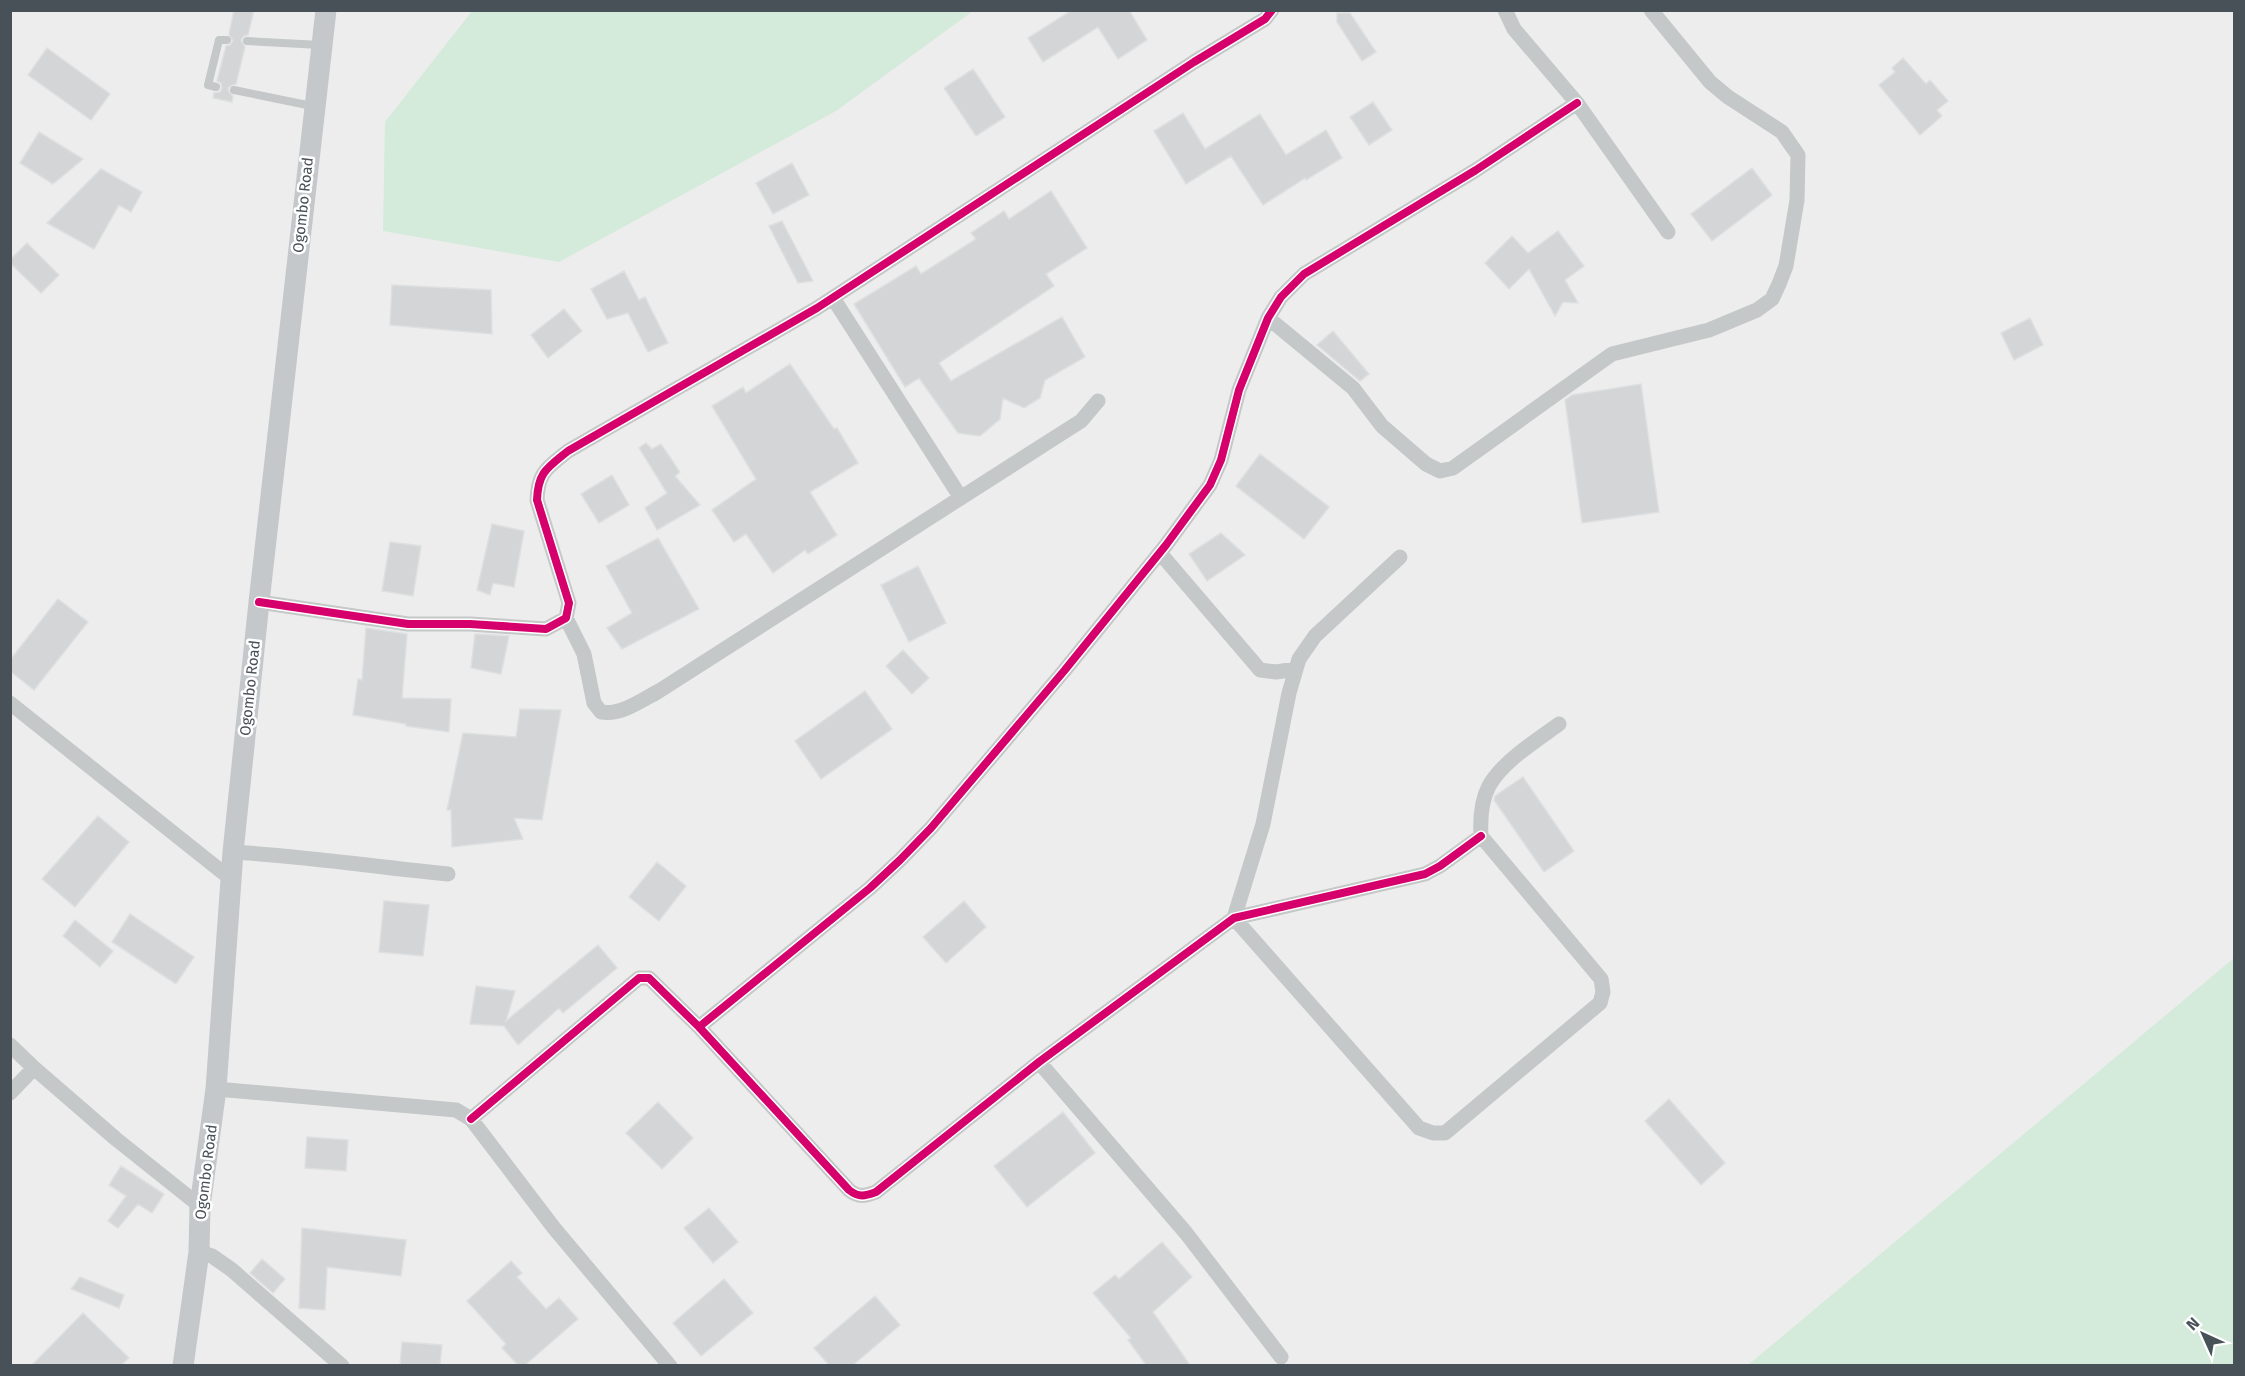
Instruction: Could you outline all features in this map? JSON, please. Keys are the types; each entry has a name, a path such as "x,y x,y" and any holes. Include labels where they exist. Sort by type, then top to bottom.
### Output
{"main road":[{"name":"Ogombo Road","path":"183,1365 199,1252 200,1206 216,1089 233,852 259,602 326,10"}],"street":[{"path":"1098,401 1080,421 659,691 609,714 601,712 594,703 584,654 566,618 570,603 537,500 537,484 542,474 568,451 833,298 1194,62 1265,19 1272,10"},
{"path":"1505,10 1514,30 1577,103 1668,232"},
{"path":"1268,318 1353,388 1382,426 1426,464 1440,471 1453,468 1612,354 1709,330 1758,309 1772,299 1786,266 1797,200 1798,155 1782,132 1728,97 1710,82 1651,10"},
{"path":"699,1027 870,888 900,860 931,828 1064,671 1160,553 1210,485 1221,460 1239,390 1260,332 1281,297 1304,274 1476,170 1577,103"},
{"path":"833,298 960,498"},
{"path":"1160,553 1260,670 1276,672 1296,669"},
{"path":"1234,918 1263,824 1299,659 1316,636 1400,558"},
{"path":"259,602 408,624 470,624 546,629 566,618"},
{"path":"10,703 231,879"},
{"path":"1234,918 1419,1128 1433,1133 1445,1133 1600,1004 1603,992 1601,979 1481,836 1484,801 1490,785 1503,768 1559,724"},
{"path":"471,1119 639,978 649,978 699,1027 856,1196 865,1196 876,1191 1039,1062 1234,918 1425,874 1440,866 1481,836"},
{"path":"233,852 291,855 448,874"},
{"path":"10,1045 116,1139 200,1206"},
{"path":"1039,1062 1186,1233 1281,1357"},
{"path":"10,1093 34,1068"},
{"path":"216,1089 456,1110 471,1119 554,1228 670,1365"},
{"path":"199,1252 212,1256 232,1270 342,1365"}],"lane":[{"path":"216,87 208,85 219,40 227,40"},
{"path":"247,41 321,45"},
{"path":"234,90 314,106"}],"green space":[{"path":"472,11 973,11 836,111 559,262 383,231 385,122"},
{"path":"2234,958 2234,1365 1748,1365"}],"building":[{"path":"234,10 254,10 248,35 241,40 245,47 236,84 228,88 233,96 232,102 213,98 214,93 220,92 222,88 221,83 217,81 226,46 233,41 229,34"},
{"path":"1072,10 1129,10 1147,40 1118,59 1098,27 1043,62 1028,38"},
{"path":"1337,13 1350,13 1376,52 1362,61 1337,22"},
{"path":"47,48 110,94 91,120 28,75"},
{"path":"1903,58 1926,84 1930,80 1948,101 1937,110 1942,116 1920,135 1879,85 1895,72 1892,68"},
{"path":"973,69 1005,117 976,136 944,88"},
{"path":"1373,102 1392,130 1369,145 1350,117"},
{"path":"1183,113 1205,149 1260,114 1286,155 1326,130 1342,158 1263,205 1231,156 1186,184 1154,131"},
{"path":"39,132 83,159 53,184 20,163"},
{"path":"792,163 809,195 773,214 756,183"},
{"path":"1752,168 1772,195 1712,241 1691,214"},
{"path":"101,169 142,192 131,212 119,205 94,249 47,223"},
{"path":"1051,191 1087,248 1046,274 1054,286 939,363 951,381 1062,317 1085,357 1045,380 1040,398 1024,408 1003,398 1000,419 980,436 958,433 919,378 905,387 854,304 916,266 921,274 976,239 971,233 1004,211 1009,219"},
{"path":"782,221 813,281 798,283 769,226"},
{"path":"1558,231 1584,266 1565,280 1578,303 1563,302 1555,316 1529,269 1509,289 1485,263 1512,236 1528,253"},
{"path":"27,243 59,275 41,293 10,263 10,260"},
{"path":"624,271 639,300 645,297 668,343 648,352 628,313 607,319 591,289"},
{"path":"392,285 491,290 492,334 390,325"},
{"path":"564,309 582,331 548,358 531,335"},
{"path":"2030,318 2043,345 2014,360 2001,333"},
{"path":"1333,331 1369,374 1360,381 1317,345"},
{"path":"790,364 834,429 837,428 858,463 810,492 837,535 808,554 805,550 773,573 746,534 734,542 712,510 756,479 712,406 743,387 746,393"},
{"path":"1641,384 1659,512 1582,523 1565,400 1572,395"},
{"path":"646,443 652,449 661,444 680,472 675,476 700,505 657,530 645,508 667,493 639,448"},
{"path":"1260,454 1329,507 1304,539 1236,486"},
{"path":"612,475 629,505 599,523 581,494"},
{"path":"492,524 524,531 514,587 493,583 490,595 477,590"},
{"path":"1221,533 1245,555 1207,581 1189,554"},
{"path":"658,538 699,609 622,649 607,628 632,613 606,566"},
{"path":"390,542 421,546 413,596 382,591"},
{"path":"918,566 946,623 909,642 881,585"},
{"path":"58,599 88,622 34,690 10,671 10,660"},
{"path":"366,628 407,634 402,698 451,699 449,732 353,715 358,679 362,680"},
{"path":"475,634 509,636 501,674 471,668"},
{"path":"903,650 929,678 912,694 886,666"},
{"path":"865,691 892,729 821,779 795,741"},
{"path":"520,709 561,710 542,820 514,818 523,839 452,847 451,810 447,810 463,733 516,737"},
{"path":"1523,777 1574,851 1544,872 1494,800 1495,796"},
{"path":"98,816 129,842 75,907 42,879"},
{"path":"657,862 686,886 659,921 629,897"},
{"path":"384,901 429,905 423,956 379,952"},
{"path":"964,901 986,927 946,963 923,937"},
{"path":"130,914 194,957 176,984 112,942"},
{"path":"75,920 113,951 100,967 63,936"},
{"path":"598,945 617,968 563,1013 559,1008 518,1045 504,1026 470,1024 476,986 515,991 506,1021"},
{"path":"1669,1099 1725,1163 1701,1185 1645,1121"},
{"path":"658,1102 693,1138 662,1169 626,1133"},
{"path":"1063,1112 1095,1153 1027,1207 994,1166"},
{"path":"307,1137 348,1140 346,1171 305,1168"},
{"path":"121,1166 164,1194 152,1213 138,1204 118,1228 108,1221 126,1196 109,1185"},
{"path":"709,1208 738,1242 713,1263 684,1228"},
{"path":"302,1228 406,1240 401,1276 327,1267 325,1310 299,1308"},
{"path":"1162,1242 1192,1277 1153,1312 1190,1365 1146,1365 1128,1340 1131,1338 1093,1293 1115,1275 1119,1279"},
{"path":"262,1259 285,1279 273,1293 250,1273"},
{"path":"511,1261 522,1273 517,1277 546,1309 559,1298 578,1319 525,1365 518,1365 502,1348 506,1344 467,1301"},
{"path":"80,1277 124,1295 119,1308 71,1289"},
{"path":"724,1279 753,1313 701,1356 673,1323"},
{"path":"875,1296 900,1325 853,1365 829,1365 814,1348"},
{"path":"83,1313 129,1358 121,1365 32,1365"},
{"path":"402,1342 442,1345 440,1365 400,1365"}],"cycle path":[{"path":"259,602 408,624 470,624 546,629 566,618 569,603 537,500 539,483 545,471 554,462 568,451 817,308 1194,62 1265,19 1272,10"},
{"path":"699,1027 870,888 900,860 931,828 1064,671 1166,545 1210,485 1221,460 1239,390 1268,318 1281,297 1304,274 1476,170 1577,103"},
{"path":"471,1119 639,978 649,978 699,1027 849,1190 862,1196 876,1192 1039,1062 1234,918 1425,874 1440,866 1481,836"}]}
